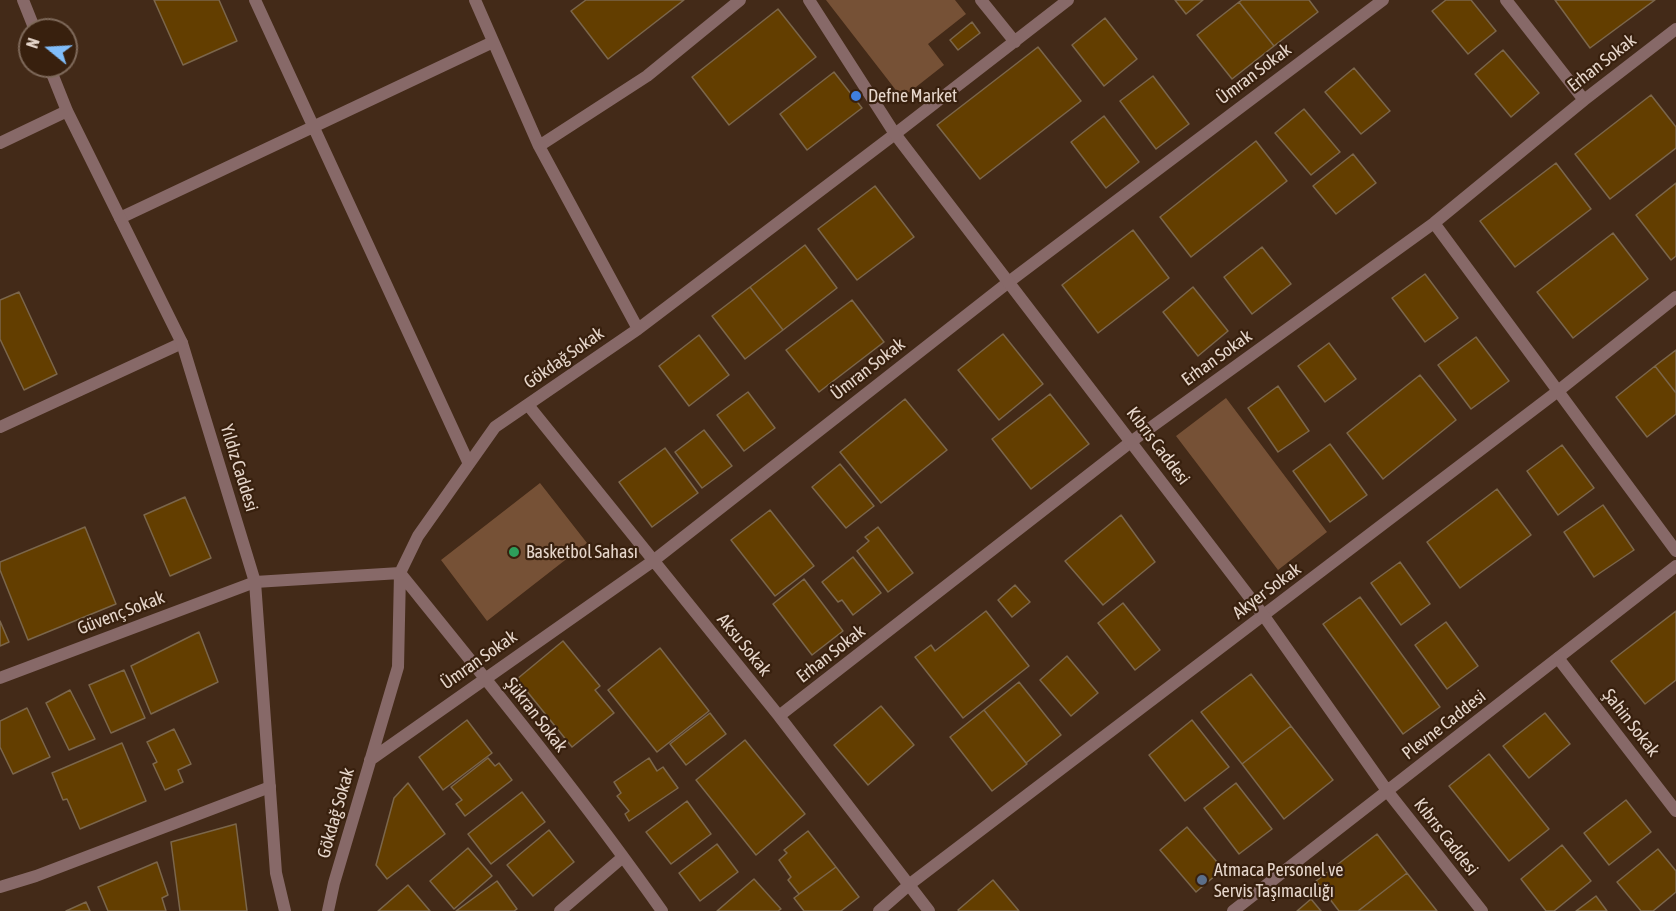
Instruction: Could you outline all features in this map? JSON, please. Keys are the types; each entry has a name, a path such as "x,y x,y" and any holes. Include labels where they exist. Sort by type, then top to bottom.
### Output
{"street":[{"path":"23,0 30,18"},
{"path":"255,0 469,464"},
{"path":"475,0 539,146 638,329"},
{"path":"539,146 647,76 740,0"},
{"name":"Kıbrıs Caddesi","path":"809,0 896,134 1264,616 1388,792 1482,911"},
{"path":"981,0 1015,42"},
{"name":"Gökdağ Sokak","path":"328,911 334,882 398,667 400,573 418,536 495,427 638,329 896,134 1068,0"},
{"name":"Ümran Sokak","path":"370,760 653,561 1010,281 1383,0"},
{"path":"1506,0 1584,100"},
{"name":"Erhan Sokak","path":"779,717 1132,441 1434,223 1584,100 1676,29"},
{"path":"120,218 493,42"},
{"name":"Yıldız Caddesi","path":"54,78 67,111 182,343 255,582 276,873 285,911"},
{"path":"0,143 67,111"},
{"path":"1434,223 1676,551"},
{"name":"Akyer Sokak","path":"879,911 910,884 1558,391 1676,297"},
{"path":"0,427 182,343"},
{"name":"Aksu Sokak","path":"528,405 779,717 929,911"},
{"name":"Plevne Caddesi","path":"1233,911 1676,566"},
{"path":"255,582 400,573"},
{"name":"Şükran Sokak","path":"400,573 485,678 662,911"},
{"name":"Güvenç Sokak","path":"0,678 255,582"},
{"name":"Şahin Sokak","path":"1558,658 1676,811"},
{"path":"0,887 36,876 270,787"},
{"path":"560,911 623,857"}],"shaded area":[{"path":"826,0 955,0 966,14 928,44 944,65 902,98"},
{"path":"1226,398 1327,532 1278,570 1176,436"},
{"name":"Basketbol Sahası","path":"540,483 587,543 487,621 441,560"}],"building":[{"path":"154,0 219,0 237,41 183,65"},
{"path":"586,0 684,0 608,59 571,11"},
{"path":"1175,0 1203,0 1186,14"},
{"path":"1242,0 1309,0 1318,12 1274,46 1239,2"},
{"path":"1446,0 1471,0 1496,31 1468,54 1432,11"},
{"path":"1555,0 1655,0 1590,48"},
{"path":"1239,2 1274,46 1232,79 1197,35"},
{"path":"778,9 816,57 729,125 692,77"},
{"path":"1105,18 1137,59 1104,86 1072,45"},
{"path":"972,22 980,33 958,50 950,40"},
{"path":"1038,47 1081,101 980,179 937,125"},
{"path":"1503,50 1539,93 1511,117 1475,74"},
{"path":"1354,68 1390,111 1361,134 1325,92"},
{"path":"834,72 862,108 807,150 780,114"},
{"path":"1153,76 1189,124 1156,149 1120,101"},
{"path":"1651,95 1676,127 1676,148 1610,199 1575,154"},
{"path":"1304,109 1340,152 1311,175 1275,133"},
{"path":"1104,116 1139,162 1106,188 1071,142"},
{"path":"1256,141 1287,181 1191,257 1160,217"},
{"path":"1353,154 1376,183 1336,214 1313,186"},
{"path":"1556,163 1591,209 1515,267 1480,221"},
{"path":"1676,183 1676,256 1671,260 1636,215"},
{"path":"875,186 914,237 857,280 818,229"},
{"path":"1133,230 1169,278 1098,333 1062,285"},
{"path":"1613,233 1648,279 1573,338 1537,292"},
{"path":"805,245 837,288 783,330 750,287"},
{"path":"1262,247 1291,284 1252,314 1224,277"},
{"path":"1425,274 1458,318 1425,342 1392,298"},
{"path":"750,287 783,330 745,359 712,316"},
{"path":"1193,287 1228,331 1198,356 1163,312"},
{"path":"19,292 57,374 24,390 0,339 0,300"},
{"path":"852,300 884,342 819,392 786,350"},
{"path":"1003,334 1043,384 999,420 958,370"},
{"path":"699,335 729,375 689,406 659,366"},
{"path":"1476,337 1509,381 1471,409 1438,365"},
{"path":"1329,343 1356,379 1325,402 1298,366"},
{"path":"1676,350 1676,393 1655,366"},
{"path":"1655,366 1676,393 1676,414 1647,437 1616,397"},
{"path":"1420,375 1456,420 1383,479 1347,433"},
{"path":"1278,386 1309,431 1278,452 1248,408"},
{"path":"748,392 775,428 744,451 717,415"},
{"path":"1050,394 1089,444 1031,489 992,439"},
{"path":"905,399 947,450 881,503 840,452"},
{"path":"704,430 732,466 702,488 675,452"},
{"path":"1330,444 1367,495 1330,522 1293,471"},
{"path":"1562,445 1594,488 1558,515 1527,471"},
{"path":"665,448 698,493 652,527 619,482"},
{"path":"840,464 874,506 846,528 812,487"},
{"path":"1497,489 1531,535 1460,588 1427,542"},
{"path":"185,497 211,558 170,576 144,515"},
{"path":"1603,505 1634,550 1594,577 1564,532"},
{"path":"770,510 814,566 775,596 731,540"},
{"path":"1121,515 1155,562 1103,605 1065,561"},
{"path":"85,527 116,604 28,640 0,570 0,562"},
{"path":"878,527 913,573 888,592 857,551 869,541 865,537"},
{"path":"853,557 881,593 853,615 842,600 838,602 822,582"},
{"path":"1400,562 1430,604 1401,625 1371,583"},
{"path":"804,579 843,631 812,655 773,604"},
{"path":"1015,585 1030,602 1012,617 998,600"},
{"path":"1360,597 1440,707 1403,734 1323,624"},
{"path":"1123,603 1160,650 1135,670 1098,623"},
{"path":"986,611 1029,666 963,718 915,657 931,645 935,651"},
{"path":"1676,611 1676,680 1645,704 1611,661"},
{"path":"0,621 9,642 0,646"},
{"path":"1446,622 1478,666 1447,689 1415,645"},
{"path":"199,632 218,682 151,714 131,666"},
{"path":"563,641 600,686 595,690 614,713 572,747 517,679"},
{"path":"660,648 709,711 657,752 608,690"},
{"path":"1067,656 1098,693 1071,716 1040,680"},
{"path":"124,670 145,718 111,733 89,685"},
{"path":"1251,674 1291,726 1242,764 1201,712"},
{"path":"1019,682 1061,735 1026,763 984,710"},
{"path":"70,690 95,739 69,750 46,703"},
{"path":"881,706 914,745 868,785 834,745"},
{"path":"27,708 50,757 13,774 0,747 0,721"},
{"path":"984,710 1027,764 992,791 950,737"},
{"path":"710,713 726,734 686,765 670,744"},
{"path":"1545,713 1570,744 1529,778 1503,746"},
{"path":"467,720 492,753 443,790 419,757"},
{"path":"1192,720 1229,767 1185,801 1149,755"},
{"path":"1291,726 1333,780 1284,819 1242,764"},
{"path":"174,729 191,764 178,770 183,782 165,790 153,764 157,762 147,742"},
{"path":"745,740 805,814 756,855 696,780"},
{"path":"122,743 146,801 80,829 67,799 63,800 52,773"},
{"path":"1489,754 1549,829 1509,861 1449,786"},
{"path":"488,758 495,766 499,763 512,780 465,816 456,804 462,800 451,787"},
{"path":"649,758 657,771 663,767 678,788 629,821 625,814 629,811 617,796 621,793 614,782"},
{"path":"408,783 445,834 387,879 376,865 394,798"},
{"path":"1236,783 1272,829 1239,854 1204,808"},
{"path":"522,792 545,822 491,864 468,834"},
{"path":"1626,800 1651,832 1609,865 1584,833"},
{"path":"687,801 711,834 671,864 646,832"},
{"path":"236,824 247,911 180,911 171,842"},
{"path":"1187,827 1223,869 1196,892 1160,850"},
{"path":"549,830 574,862 533,896 507,865"},
{"path":"808,831 836,867 799,894 788,880 791,877 779,860 787,853 784,850"},
{"path":"1377,834 1407,873 1358,911 1339,911 1316,881"},
{"path":"717,844 738,872 700,901 679,873"},
{"path":"1562,845 1591,881 1554,911 1546,911 1521,879"},
{"path":"468,848 492,876 454,909 430,881"},
{"path":"1658,849 1676,871 1676,892 1653,911 1641,911 1617,882"},
{"path":"157,862 168,895 162,898 166,911 108,911 98,887"},
{"path":"836,867 859,897 841,911 804,911 794,898"},
{"path":"1407,873 1437,911 1358,911"},
{"path":"754,879 781,909 778,911 717,911"},
{"path":"993,880 1019,911 958,910"},
{"path":"497,881 517,909 514,911 456,911"},
{"path":"408,885 430,911 378,911"},
{"path":"1596,896 1607,911 1576,911"},
{"path":"1311,899 1321,911 1297,911"},
{"path":"86,902 90,911 66,911"}],"place":[{"name":"Defne Market","path":"856,96"},
{"name":"Basketbol Sahası","path":"514,552"},
{"name":"Atmaca Personel ve Servis Taşımacılığı","path":"1202,880"}]}
